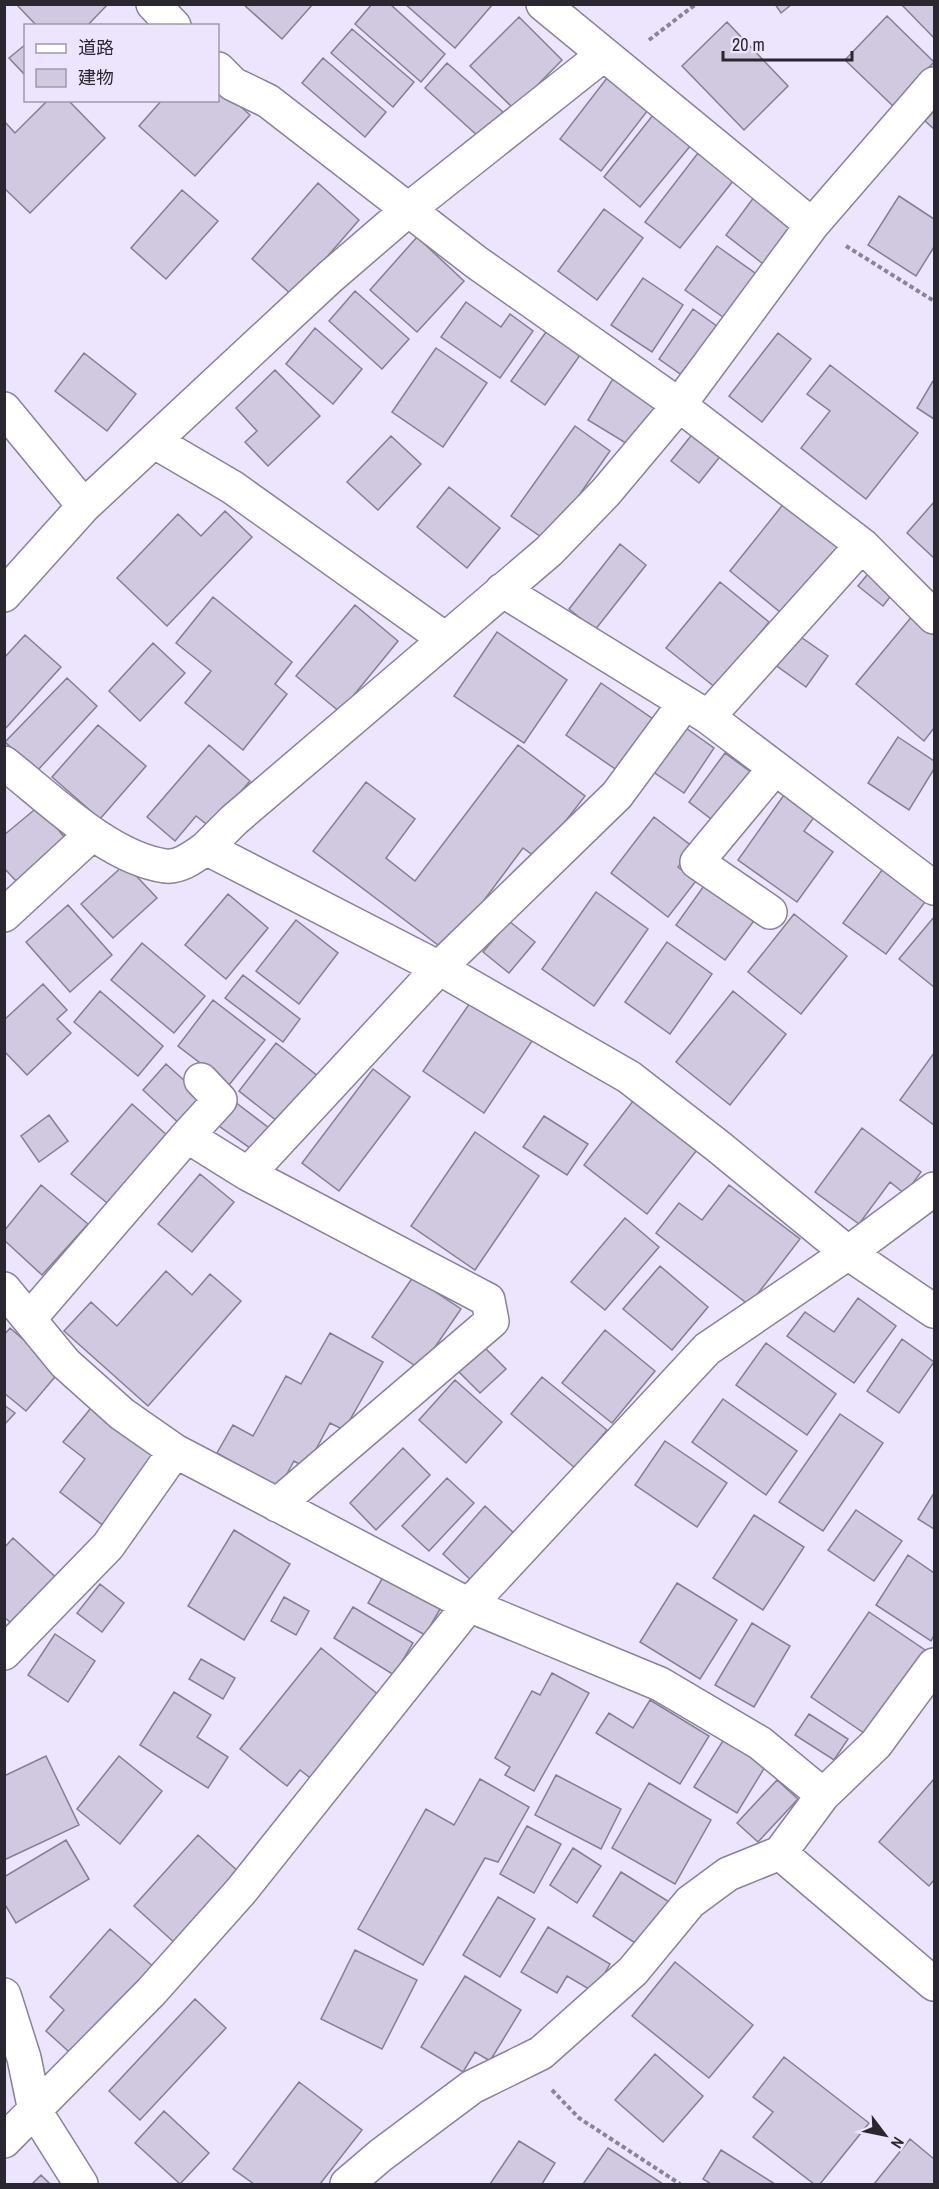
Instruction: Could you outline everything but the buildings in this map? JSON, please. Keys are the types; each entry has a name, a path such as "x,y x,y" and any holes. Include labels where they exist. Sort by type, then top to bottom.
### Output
{"street":[{"path":"153,4 172,24"},
{"path":"543,4 609,61 812,225"},
{"path":"4,595 84,506 330,277 409,209 609,61"},
{"path":"219,70 232,84 268,101 476,262 679,405 862,544 934,616"},
{"path":"4,763 92,834 122,852 167,867 188,861 206,848 243,813 549,551 606,492 679,405 812,225 934,84"},
{"path":"4,409 84,506"},
{"path":"155,442 232,487 445,639"},
{"path":"248,1174 440,968 617,795 696,711 862,544"},
{"path":"502,590 696,711 934,888"},
{"path":"770,912 697,862 775,768"},
{"path":"4,915 92,834"},
{"path":"206,848 440,968 629,1077 719,1147 848,1253 934,1311"},
{"path":"30,1318 220,1100 201,1080"},
{"path":"188,1136 248,1174 488,1300 492,1321 277,1505"},
{"path":"4,2141 151,1992 241,1892 470,1605 707,1349 848,1253 934,1190"},
{"path":"4,1289 73,1370 122,1414 175,1451 470,1605 660,1683 760,1743 823,1795"},
{"path":"4,1653 108,1546 175,1451"},
{"path":"347,2184 381,2155 472,2087 541,2053 633,1971 690,1902 728,1874 780,1853 823,1795 876,1744 934,1665"},
{"path":"780,1853 934,1984"},
{"path":"4,1995 24,2058 35,2111 81,2184"}],"path":[{"path":"609,61 696,4"},
{"path":"812,225 934,301"},
{"path":"525,2061 579,2118 680,2184"}]}
